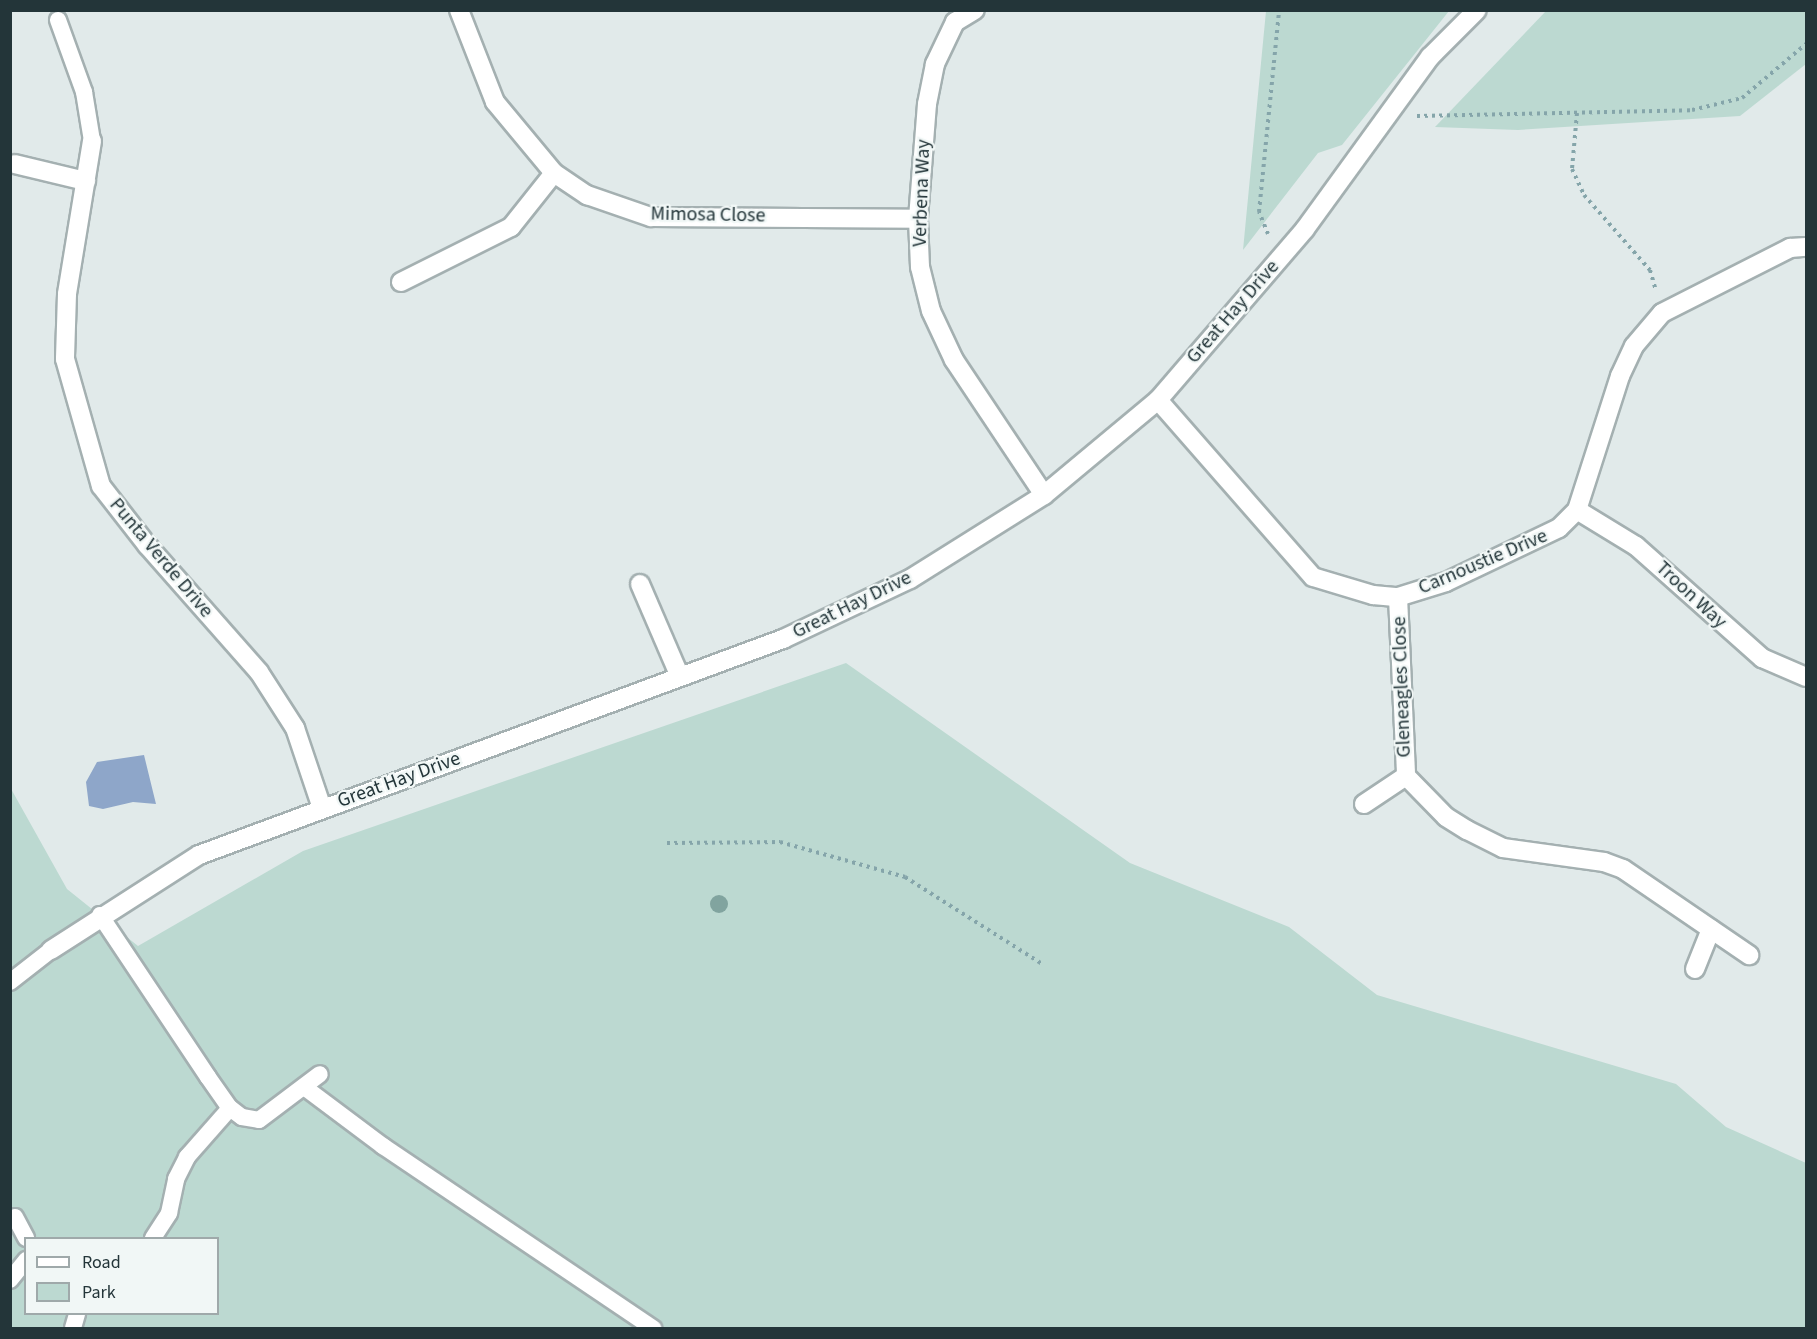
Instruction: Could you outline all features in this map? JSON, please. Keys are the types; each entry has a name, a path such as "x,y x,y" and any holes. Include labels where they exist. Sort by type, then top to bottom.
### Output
{"street":[{"name":"Mimosa Close","path":"459,10 495,102 554,174 587,195 651,216 918,219"},
{"path":"950,16 975,10"},
{"name":"Great Hay Drive","path":"51,950 100,915 199,855 783,639 910,579 1044,495 1158,400 1278,260 1430,57 1477,10"},
{"name":"Verbena Way","path":"950,16 934,64 929,94 918,219 920,267 932,311 954,360 1044,495"},
{"name":"Punta Verde Drive","path":"92,141 67,294 65,359 101,486 147,545 259,672 295,728 322,808"},
{"path":"15,164 86,181"},
{"path":"401,282 511,227 554,174"},
{"name":"Carnoustie Drive","path":"1158,400 1313,577 1373,595 1398,597 1446,582 1559,528 1577,510 1620,376 1634,346 1662,313 1790,248 1806,247"},
{"name":"Troon Way","path":"1577,510 1636,546 1762,658 1806,677"},
{"path":"640,584 680,677"},
{"name":"Gleneagles Close","path":"1398,597 1406,776 1446,817 1503,848 1604,862 1623,868 1749,955"},
{"path":"1364,804 1406,776"},
{"path":"1695,969 1712,929"}],"lane":[{"path":"58,20 84,92 92,141"},
{"path":"100,915 230,1108 242,1117 259,1120 320,1074"},
{"path":"10,981 51,950"},
{"path":"303,1087 383,1146 653,1329"},
{"path":"154,1237 169,1213 176,1179 187,1157 230,1108"},
{"path":"15,1217 25,1237"},
{"path":"10,1280 24,1262"}],"path":[{"path":"1278,260 1259,212 1279,10"},
{"path":"1387,117 1692,110 1742,98 1806,44"},
{"path":"1577,113 1572,169 1584,195 1650,270 1662,313"},
{"path":"667,843 780,842 905,877 1041,964"}],"green space":[{"path":"1266,11 1449,11 1342,145 1318,153 1243,250"},
{"path":"1546,11 1806,11 1806,64 1740,116 1518,130 1435,127"},
{"path":"846,663 1130,863 1289,927 1377,995 1676,1084 1726,1127 1806,1163 1806,1328 11,1328 10,787 67,889 138,946 303,851"}],"water":[{"path":"144,755 156,804 133,802 103,809 89,806 86,782 97,762"}]}
